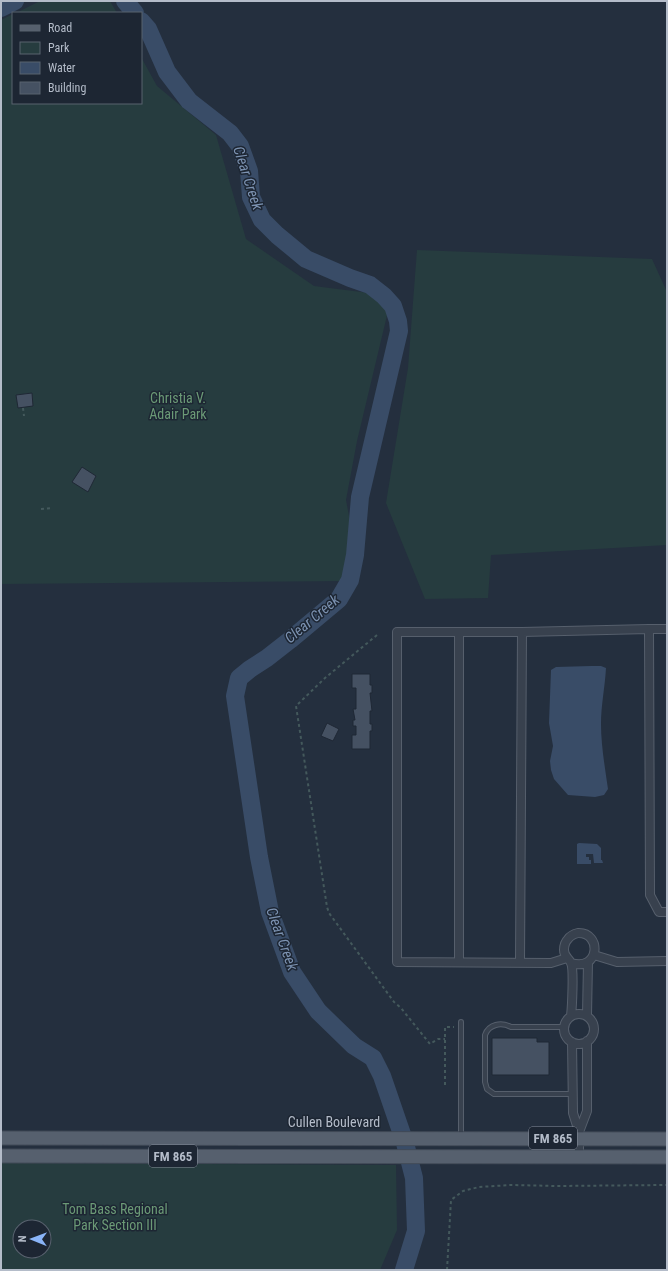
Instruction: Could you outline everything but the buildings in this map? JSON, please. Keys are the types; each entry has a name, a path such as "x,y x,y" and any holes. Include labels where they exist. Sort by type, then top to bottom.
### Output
{"main road":[{"name":"Cullen Boulevard","path":"1,1138 461,1138 579,1135 667,1139"},
{"path":"1,1150 95,1148 101,1145 102,1138"},
{"name":"FM 865","path":"1,1156 667,1157"}],"street":[{"path":"648,629 650,895 659,912 667,912"},
{"path":"571,1016 569,961 564,950 570,936 580,933 590,937 595,946 594,955 588,962 581,965 569,961 551,963 397,962 397,632 522,632 667,629"},
{"path":"459,632 459,962"},
{"path":"520,962 522,632"},
{"path":"594,955 617,962 667,961"},
{"path":"587,1015 588,962"},
{"path":"581,1014 587,1015 593,1022 594,1027 592,1036 587,1041 580,1044 572,1042 565,1034 564,1028 568,1019 571,1016 581,1014"},
{"path":"579,1135 587,1111 587,1041"},
{"path":"572,1042 572,1113 579,1135 579,1157"}],"lane":[{"path":"461,1022 461,1138"},
{"path":"564,1028 511,1027 498,1024 489,1029 485,1035 486,1086 489,1092 494,1094 572,1094"}],"path":[{"path":"23,408 24,416"},
{"path":"41,509 52,508"},
{"path":"376,635 296,706 328,910 394,1002 401,1008 430,1044 438,1039 445,1039"},
{"path":"445,1085 445,1027 454,1027"},
{"path":"447,1270 450,1200 469,1188 479,1186 511,1185 667,1185"}],"green space":[{"path":"40,1 110,1 116,12 18,12"},
{"name":"Christia V. Adair Park","path":"12,14 12,104 142,104 142,59 157,86 216,135 246,239 314,286 369,293 389,307 357,441 346,500 353,538 347,581 1,584 1,20"},
{"path":"417,250 652,259 667,292 667,545 491,555 488,598 425,599 386,503 408,368"},
{"name":"Tom Bass Regional Park Section III","path":"1,1163 396,1165 397,1230 380,1270 1,1270"}],"water":[{"path":"601,666 606,668 601,724 602,748 608,789 604,795 595,797 568,795 554,779 551,770 550,761 553,746 549,723 551,670 556,667"},
{"path":"577,844 597,844 601,848 601,860 603,863 594,863 593,854 586,854 586,857 589,857 589,860 591,860 591,864 577,864"}],"waterway":[{"name":"Clear Creek","path":"1,8 15,1"},
{"name":"Clear Creek","path":"125,1 134,12"},
{"name":"Clear Creek","path":"142,22 148,29 167,72 189,101 230,133 240,146 249,171 251,197 262,220 277,235 306,259 370,285 384,296 393,306 398,321 399,331 360,497 355,555 350,580 339,599 290,640 239,678 235,696 259,857 270,912 292,972 318,1011 354,1046 373,1058 382,1076 405,1143 414,1178 416,1231 404,1270"}]}
